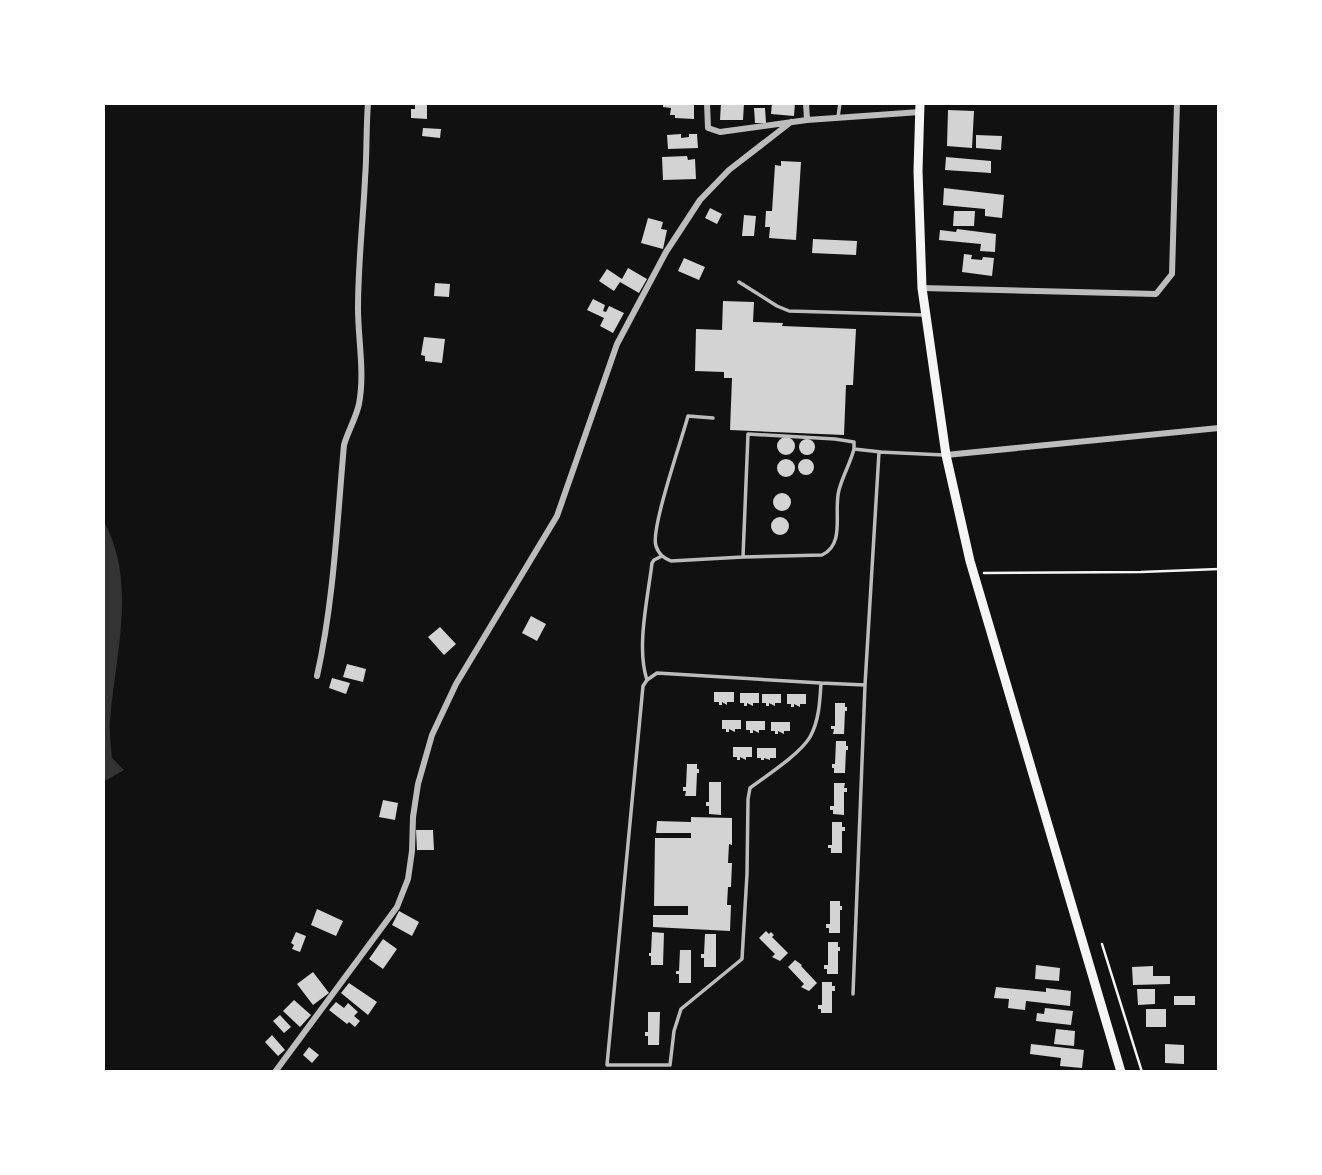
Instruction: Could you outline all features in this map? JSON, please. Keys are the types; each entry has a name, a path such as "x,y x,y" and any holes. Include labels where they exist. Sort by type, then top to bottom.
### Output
{"main road":[{"path":"920,107 918,171 922,288 946,455 974,573 1121,1072"}],"street":[{"path":"317,676 332,584 344,445 358,407 360,387 362,356 358,311 368,103"},
{"path":"707,103 708,128 730,131 920,107"},
{"path":"806,103 807,120"},
{"path":"922,288 1156,294 1172,275 1177,103"},
{"path":"275,1072 397,907 408,879 418,783 432,735 456,684 557,516 617,344 666,252 700,200 729,170 791,122"},
{"path":"946,455 1219,428"}],"lane":[{"path":"838,117 840,103"},
{"path":"739,282 789,311 925,315"},
{"path":"713,418 688,416 657,524 655,544 662,556 671,561 822,555 829,552 837,537 838,493 850,468 854,442 748,434 743,557"},
{"path":"854,449 946,455"},
{"path":"853,993 865,685 879,452 883,452"},
{"path":"647,680 643,669 644,636 652,564 662,556"},
{"path":"821,683 818,714 810,739 782,765 750,788 742,959 681,1009 674,1031 670,1065 607,1065 643,686 647,680 656,673 865,685"}],"path":[{"path":"974,573 1219,569"},
{"path":"1102,944 1142,1072"}],"shaded area":[{"path":"103,520 114,543 120,568 122,619 110,730 112,758 124,770 103,782"}],"building":[{"path":"663,103 694,103 694,119 675,118 675,115 670,115 671,108 663,107"},
{"path":"721,103 744,103 743,120 720,120"},
{"path":"772,103 795,103 794,116 771,114"},
{"path":"415,105 427,105 427,119 411,118 411,109 415,109"},
{"path":"754,108 765,108 766,123 755,123"},
{"path":"948,110 974,111 972,148 947,146"},
{"path":"423,128 441,129 440,138 422,136"},
{"path":"681,134 681,138 697,134 698,148 668,149 667,135"},
{"path":"976,135 1002,136 1001,150 976,148"},
{"path":"687,156 688,160 695,159 696,179 663,180 662,157"},
{"path":"946,157 991,161 991,173 945,170"},
{"path":"781,161 801,162 796,240 769,238 770,227 765,227 766,211 772,211 775,165 781,166"},
{"path":"944,188 1004,195 1002,218 985,216 985,209 943,205"},
{"path":"710,208 722,214 717,224 705,218"},
{"path":"954,211 975,211 974,226 953,226"},
{"path":"744,215 756,216 754,236 742,236"},
{"path":"648,218 663,222 661,229 667,230 663,249 641,243"},
{"path":"957,229 996,234 995,252 980,251 981,244 939,240 940,230 956,232"},
{"path":"813,239 857,241 856,255 812,253"},
{"path":"964,254 972,255 971,259 994,258 992,276 962,272"},
{"path":"684,258 705,267 699,280 678,271"},
{"path":"628,268 647,279 639,293 620,282 614,291 599,281 607,269 622,279"},
{"path":"435,283 450,284 449,297 434,296"},
{"path":"593,299 605,305 603,311 606,312 609,306 624,313 613,333 600,326 604,318 587,310"},
{"path":"723,301 754,302 753,322 856,329 853,385 846,385 844,435 730,430 732,378 724,378 724,372 695,371 696,329 722,330"},
{"path":"424,337 445,339 442,363 425,361 425,356 421,355"},
{"path":"782,437 790,437 795,446 793,453 782,455 777,450 777,442"},
{"path":"807,439 815,447 807,455 799,447"},
{"path":"782,459 790,459 795,468 793,475 782,477 777,472 777,464"},
{"path":"806,459 814,467 806,475 798,467"},
{"path":"778,493 786,493 791,502 789,509 778,511 773,506 773,498"},
{"path":"776,517 784,517 789,526 787,533 776,535 771,530 771,522"},
{"path":"531,616 546,624 537,641 522,633"},
{"path":"440,627 456,644 444,655 428,637"},
{"path":"347,664 366,669 363,682 343,677"},
{"path":"332,678 350,683 346,694 329,688"},
{"path":"714,692 734,692 734,702 727,702 727,705 722,702 722,705 719,705 719,702 714,702"},
{"path":"740,693 759,693 759,703 753,703 753,706 747,703 747,706 744,706 744,703 740,703"},
{"path":"762,694 781,694 781,703 775,703 775,706 769,703 769,706 766,706 766,703 762,703"},
{"path":"787,694 806,694 806,704 800,704 800,707 794,704 794,707 791,707 791,704 787,704"},
{"path":"835,703 845,703 847,707 844,734 833,734 834,729 831,729 831,726 835,726"},
{"path":"722,720 741,720 741,729 735,729 735,732 729,729 729,732 726,732 726,729 722,729"},
{"path":"746,721 765,721 765,730 759,730 759,733 753,730 753,733 750,733 750,730 746,730"},
{"path":"771,722 790,722 790,731 784,731 784,734 778,731 778,734 775,734 775,731 771,731"},
{"path":"836,741 846,741 848,746 845,773 834,773 832,768 832,764 835,764"},
{"path":"733,747 752,747 752,757 746,757 746,760 740,757 740,760 737,760 737,757 733,757"},
{"path":"757,748 776,748 776,758 757,758"},
{"path":"687,764 697,764 699,769 696,796 685,796 686,791 683,791 683,787 686,787"},
{"path":"709,782 721,782 721,815 709,814 709,806 706,806 706,802 709,802"},
{"path":"834,783 845,783 844,788 847,788 847,792 844,792 844,815 833,814 833,810 830,810 830,806 834,806"},
{"path":"383,800 398,803 395,820 379,817"},
{"path":"691,817 732,818 732,845 729,844 728,863 732,863 731,887 728,887 727,905 731,905 730,931 653,927 653,915 688,915 688,906 654,906 655,838 691,838 691,833 656,833 657,821 691,822"},
{"path":"832,822 842,822 842,827 845,827 845,831 842,831 842,853 831,853 831,848 828,848 828,845 832,845"},
{"path":"416,830 433,830 434,850 417,850"},
{"path":"830,901 840,901 842,906 840,933 829,933 829,928 826,928 826,924 830,924"},
{"path":"317,909 343,921 336,936 311,925"},
{"path":"399,911 419,922 412,936 392,925"},
{"path":"766,931 774,935 772,937 788,953 780,961 772,957 775,954 759,938"},
{"path":"296,932 306,936 300,952 292,949 294,945 291,943"},
{"path":"652,932 664,933 663,965 651,965 649,953"},
{"path":"705,934 716,934 716,967 704,967 704,958 701,958 701,954 704,954"},
{"path":"383,939 397,949 383,969 369,959"},
{"path":"828,942 838,942 840,947 838,974 827,974 827,969 824,969 824,965 828,965"},
{"path":"680,950 691,950 691,983 679,983 679,974 676,974 676,971 679,971"},
{"path":"795,960 817,983 809,991 801,987 804,984 788,967"},
{"path":"1036,965 1060,968 1059,981 1035,979"},
{"path":"1153,966 1153,976 1170,976 1170,984 1133,985 1132,967"},
{"path":"313,972 329,993 313,1005 297,984"},
{"path":"822,982 832,982 832,986 835,986 835,991 832,991 832,1013 821,1013 821,1009 818,1009 818,1005 822,1005"},
{"path":"349,983 377,1002 368,1015 341,993"},
{"path":"996,987 1046,992 1046,988 1071,991 1070,1006 1026,1001 1025,1010 1008,1008 1009,999 994,998"},
{"path":"1137,989 1155,989 1155,1004 1138,1005"},
{"path":"1174,996 1195,996 1195,1005 1174,1005"},
{"path":"294,1000 311,1015 300,1027 283,1011"},
{"path":"336,1002 344,1008 348,1003 358,1012 354,1016 360,1021 355,1027 329,1010"},
{"path":"1045,1008 1073,1011 1071,1025 1036,1021 1037,1013 1044,1014"},
{"path":"1146,1009 1166,1009 1166,1027 1146,1027"},
{"path":"648,1012 660,1012 659,1045 648,1045 648,1036 645,1036 645,1032 648,1032"},
{"path":"280,1015 291,1027 284,1033 273,1021"},
{"path":"1056,1029 1075,1031 1074,1046 1054,1044"},
{"path":"272,1035 285,1050 278,1056 265,1042"},
{"path":"1031,1044 1084,1050 1082,1068 1060,1066 1061,1058 1030,1054"},
{"path":"1165,1044 1184,1045 1184,1064 1165,1063"},
{"path":"309,1047 319,1055 312,1063 303,1055"}]}
